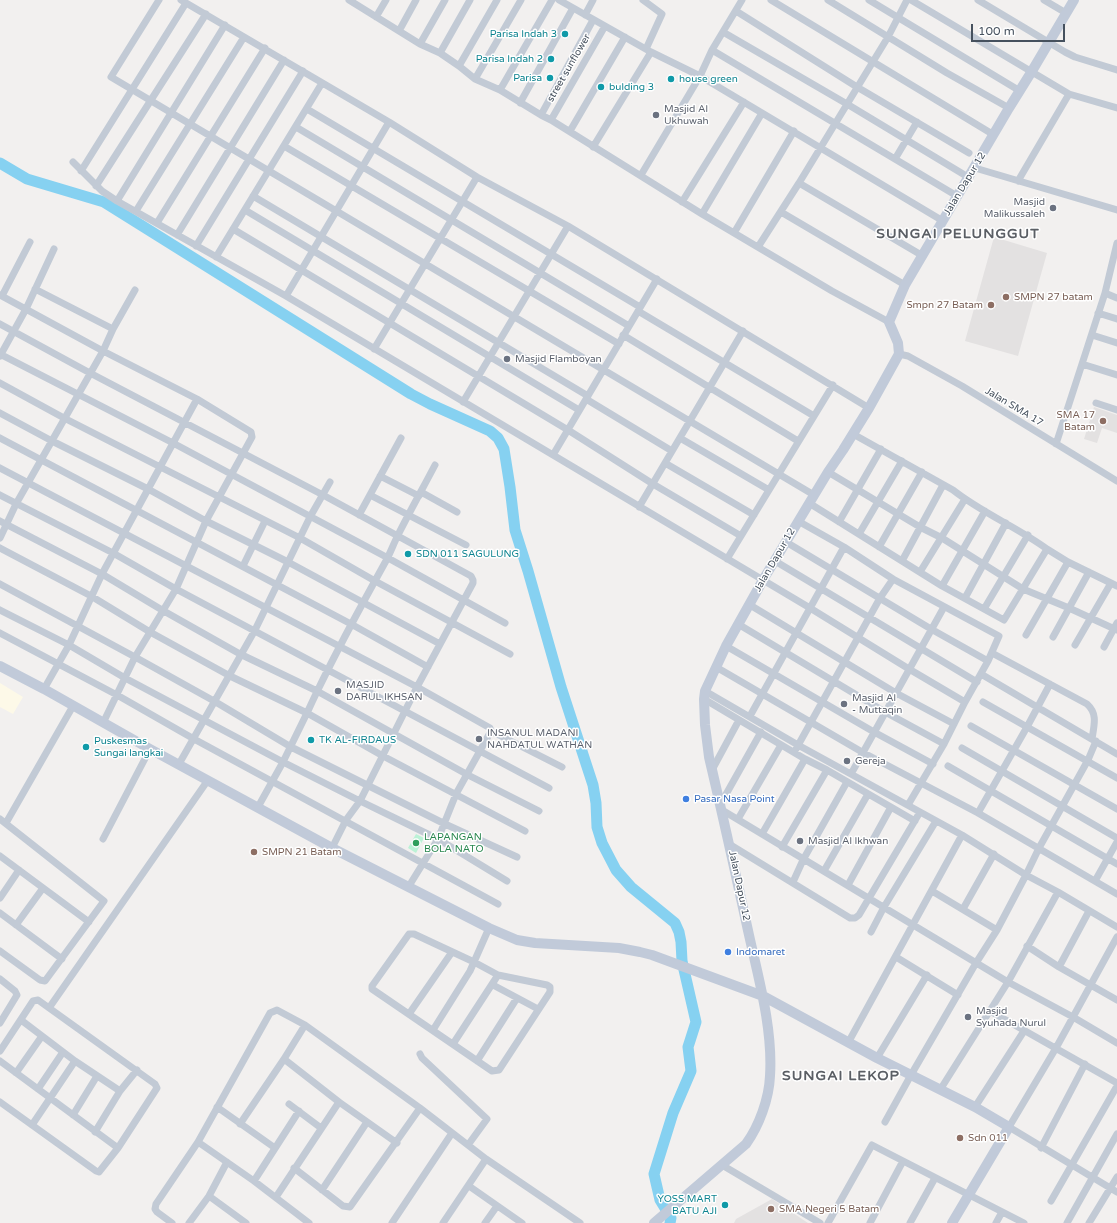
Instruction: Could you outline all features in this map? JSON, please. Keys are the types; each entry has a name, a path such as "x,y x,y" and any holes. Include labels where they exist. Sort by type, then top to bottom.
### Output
{"street":[{"path":"159,0 111,77 778,474 812,499 839,522 942,586 1004,620 1047,549"},
{"path":"349,0 358,3 376,17 420,44 440,53 475,79 500,90 541,116 570,131 682,202 832,292 889,322 898,343 899,354"},
{"path":"376,17 386,0"},
{"path":"399,31 416,0"},
{"path":"420,44 445,0"},
{"path":"440,53 470,0"},
{"path":"459,66 497,0"},
{"path":"475,79 521,0"},
{"path":"500,90 552,0"},
{"path":"559,0 648,50 700,76 821,146 943,220"},
{"path":"585,15 593,0"},
{"path":"593,147 648,50 662,14 643,0"},
{"path":"641,175 700,76 712,50 742,0"},
{"path":"771,0 994,135"},
{"path":"828,0 948,73 1009,108"},
{"path":"869,0 1020,91"},
{"path":"758,247 888,37 907,0"},
{"path":"911,0 1069,94 1117,108"},
{"path":"978,0 1075,57 1117,70"},
{"path":"1044,0 1066,13"},
{"name":"Jalan Dapur 12","path":"889,322 905,286 968,177 975,168 1074,0"},
{"path":"80,171 132,89 184,1 389,122 477,177 568,226 870,408"},
{"path":"520,103 573,8"},
{"path":"736,12 857,87 969,153"},
{"path":"96,186 206,14"},
{"path":"541,116 593,20"},
{"path":"117,201 225,25"},
{"name":"street sunflower","path":"551,120 605,26"},
{"path":"723,32 968,177"},
{"path":"136,211 244,37"},
{"path":"570,131 625,37"},
{"path":"157,223 265,48"},
{"path":"712,50 957,196"},
{"path":"177,235 284,60"},
{"path":"196,246 303,71"},
{"path":"216,257 322,83"},
{"path":"1018,181 1069,94"},
{"path":"682,202 744,102"},
{"path":"307,109 551,254 724,362 814,416"},
{"path":"702,214 762,113"},
{"path":"286,296 389,122"},
{"path":"895,159 917,122"},
{"path":"296,127 629,326"},
{"path":"734,233 794,131"},
{"path":"284,146 619,344"},
{"path":"73,162 96,186 117,201 286,296 965,702"},
{"path":"975,168 1117,210"},
{"path":"374,349 477,177"},
{"path":"799,183 923,256"},
{"path":"253,196 498,343 672,451"},
{"path":"244,210 579,410"},
{"path":"781,212 905,286"},
{"path":"463,402 568,226"},
{"path":"233,229 568,430 653,484 741,536"},
{"path":"30,242 1,295 103,351 197,399 249,430 252,437 218,498 176,589 162,610 102,722"},
{"path":"1056,444 1098,313 1114,273 1117,247"},
{"path":"54,249 26,309 0,355 173,443 388,558 504,623"},
{"path":"553,455 657,279"},
{"path":"36,288 113,328"},
{"path":"0,538 16,504 103,351 113,328 135,290"},
{"path":"1105,293 1117,298"},
{"path":"1098,313 1117,319"},
{"path":"0,324 323,495 471,576 473,583 417,687 368,786 360,801 346,820 332,848"},
{"path":"639,507 743,331"},
{"path":"623,335 798,441"},
{"path":"1092,335 1117,343"},
{"name":"Jalan Dapur 12","path":"654,1223 746,1144 752,1136 766,1099 770,1075 769,1048 763,996 712,770 705,725 704,695 726,646 763,580 828,472 870,408 899,354"},
{"name":"Jalan SMA 17","path":"899,354 908,356 962,386 1117,481"},
{"path":"1082,364 1117,375"},
{"path":"0,383 218,498 300,538 375,581 510,654"},
{"path":"727,559 833,385"},
{"path":"44,689 69,645 77,625 113,553 197,399"},
{"path":"1096,403 1117,410"},
{"path":"0,413 148,489 206,522 288,562 440,644"},
{"path":"853,434 953,490 965,499 1028,535 1068,562 1114,585 1090,619 1075,645"},
{"path":"0,438 277,584 428,667"},
{"path":"359,515 401,438"},
{"path":"680,438 769,490"},
{"path":"839,522 881,449"},
{"path":"859,534 902,461"},
{"path":"665,463 754,515"},
{"path":"258,807 291,747 327,670 388,558 435,465"},
{"path":"0,468 417,687 490,728 491,731 562,767"},
{"path":"828,472 920,527 942,538 1023,589 1070,608 1090,619 1116,627 1104,647"},
{"path":"879,547 922,472"},
{"path":"380,476 457,512"},
{"path":"180,764 205,721 214,701 230,676 240,654 255,630 310,517 330,482"},
{"path":"902,561 943,485"},
{"path":"0,495 113,553 176,589 255,630 480,753 549,788"},
{"path":"370,495 466,545"},
{"path":"920,572 965,499"},
{"path":"942,586 963,552 985,511"},
{"path":"0,521 102,574 240,654 317,690 468,774 539,810"},
{"path":"243,566 265,521"},
{"path":"798,521 844,547 893,579 999,636 988,661 944,744 908,805"},
{"path":"965,598 1006,523"},
{"path":"984,609 1028,535"},
{"path":"786,542 931,629 988,661"},
{"path":"750,716 844,547"},
{"path":"0,548 91,596 150,632 230,676 307,713 383,756 525,831"},
{"path":"775,561 977,682"},
{"path":"1026,635 1068,562"},
{"path":"1054,637 1089,572"},
{"path":"794,753 846,662 880,598 893,579"},
{"path":"0,584 136,657 291,747 445,824 517,857"},
{"path":"750,605 896,693 954,724"},
{"path":"851,774 944,607"},
{"path":"0,610 69,645 125,678 283,762 438,839 507,881"},
{"path":"738,624 885,712 944,744"},
{"path":"0,633 117,695 272,782 346,820 498,904"},
{"path":"726,646 874,732 933,764"},
{"path":"885,1122 976,962 997,930 1039,848 1088,760 1094,740 1095,718 1087,704 992,653"},
{"path":"0,666 332,848 489,928 517,940 535,943 619,948 652,955 763,996 848,1043 975,1107 1071,1166 1093,1177 1117,1192"},
{"path":"716,667 862,752 978,813 1117,894"},
{"path":"981,674 1117,754"},
{"path":"978,813 1050,684"},
{"path":"704,695 750,716 798,745 962,835 1026,875 1117,927"},
{"path":"704,695 780,745 827,770 915,821"},
{"path":"983,702 1088,760 1117,778"},
{"path":"0,951 40,980 44,981 104,902 103,899 3,821 73,706"},
{"path":"712,770 740,720"},
{"path":"971,726 1117,809"},
{"path":"409,886 438,839 456,794 491,731"},
{"path":"760,732 721,807 803,860 914,924 1008,982 1073,1017 1117,1043"},
{"path":"738,819 780,745"},
{"path":"962,748 1117,838"},
{"path":"103,839 150,749"},
{"path":"762,834 805,759"},
{"path":"948,766 1117,864"},
{"path":"782,847 827,770"},
{"path":"49,1008 208,780"},
{"path":"792,882 847,782"},
{"path":"824,871 868,794"},
{"path":"848,885 890,807"},
{"path":"729,844 850,918 855,918 858,917 870,898 920,812"},
{"path":"871,932 936,821"},
{"path":"848,1043 962,835"},
{"path":"1095,881 1117,842"},
{"path":"963,909 994,854"},
{"path":"0,856 89,922"},
{"path":"0,898 19,870"},
{"path":"16,925 43,888"},
{"path":"932,891 997,930"},
{"path":"940,1090 1008,982 1058,892"},
{"path":"1059,966 1089,911"},
{"path":"0,913 62,959"},
{"path":"433,1030 470,971 489,928"},
{"path":"409,934 414,934 452,952 498,975 549,986 551,989 499,1070 492,1071 372,990 372,986 409,934"},
{"path":"952,1223 1056,1048 1117,937"},
{"path":"1027,946 1117,1000"},
{"path":"409,1014 452,952"},
{"path":"896,957 958,995"},
{"path":"453,1044 493,985 498,975"},
{"path":"877,1058 927,975"},
{"path":"0,979 17,993 17,997 3,1013 0,1022"},
{"path":"493,985 538,1009"},
{"path":"477,1061 517,998"},
{"path":"0,1051 34,1000 40,1000 49,1008 137,1070 155,1084 157,1088 118,1148 101,1171 98,1172 0,1102"},
{"path":"172,1223 157,1212 155,1207 198,1142 270,1013 277,1010 305,1025 420,1108 486,1159 580,1223"},
{"path":"990,1011 1085,1064 1117,1084 1051,1201"},
{"path":"21,1020 76,1062 120,1091"},
{"path":"240,1124 305,1025"},
{"path":"975,1107 1024,1031"},
{"path":"16,1073 42,1036"},
{"path":"38,1089 63,1052"},
{"path":"420,1054 422,1058 487,1119 468,1145"},
{"path":"284,1059 339,1102 397,1143"},
{"path":"0,1061 118,1148"},
{"path":"32,1125 76,1062"},
{"path":"1041,1148 1085,1064"},
{"path":"95,1132 120,1091 137,1070"},
{"path":"73,1115 97,1076"},
{"path":"276,1197 339,1102"},
{"path":"289,1104 321,1128"},
{"path":"217,1107 275,1148"},
{"path":"294,1168 343,1206 350,1207 397,1143 420,1108"},
{"path":"254,1181 300,1111"},
{"path":"322,1190 367,1122"},
{"path":"392,1223 452,1133"},
{"path":"1067,1223 1117,1134"},
{"path":"198,1142 276,1197 309,1223"},
{"path":"828,1223 872,1145 1024,1223"},
{"path":"443,1223 486,1159"},
{"path":"870,1223 903,1161"},
{"path":"189,1223 209,1196 227,1162"},
{"path":"722,1165 820,1223"},
{"path":"1089,1223 1117,1177"},
{"path":"910,1223 935,1178"},
{"path":"469,1186 522,1223"},
{"path":"209,1196 246,1223"},
{"path":"485,1223 497,1206"},
{"path":"996,1223 1002,1212"},
{"path":"564,1223 570,1217"}],"shaded area":[{"name":"SMPN 27 batam","path":"994,237 1047,253 1018,356 965,341"},
{"name":"SMA 17 Batam","path":"1094,407 1117,415 1117,433 1102,428 1097,443 1084,439"},
{"path":"0,683 23,697 13,714 0,707"},
{"name":"SMA Negeri 5 Batam","path":"772,1199 808,1223 734,1223 736,1219"}],"green space":[{"name":"LAPANGAN BOLA NATO","path":"416,834 424,838 416,853 408,848"}],"waterway":[{"path":"0,163 27,179 104,202 411,394 490,431 498,438 504,449 515,530 561,687 593,785 596,803 597,827 602,843 616,870 631,887 675,923 679,932 682,961 696,1022 688,1047 691,1071 673,1113 654,1174 660,1200 671,1218 670,1223"}],"place":[{"name":"Parisa Indah 3","path":"565,34"},
{"name":"Parisa Indah 2","path":"551,59"},
{"name":"Parisa","path":"550,78"},
{"name":"house green","path":"671,79"},
{"name":"bulding 3","path":"601,87"},
{"name":"Masjid Al Ukhuwah","path":"656,115"},
{"name":"Masjid Malikussaleh","path":"1053,208"},
{"name":"SMPN 27 batam","path":"1006,297"},
{"name":"Smpn 27 Batam","path":"991,305"},
{"name":"Masjid Flamboyan","path":"507,359"},
{"name":"SMA 17 Batam","path":"1103,421"},
{"name":"SDN 011 SAGULUNG","path":"408,554"},
{"name":"MASJID DARUL IKHSAN","path":"338,691"},
{"name":"Masjid Al - Muttaqin","path":"844,704"},
{"name":"INSANUL MADANI NAHDATUL WATHAN","path":"479,739"},
{"name":"TK AL-FIRDAUS","path":"311,740"},
{"name":"Puskesmas Sungai langkai","path":"86,747"},
{"name":"Gereja","path":"847,761"},
{"name":"Pasar Nasa Point","path":"686,799"},
{"name":"Masjid Al Ikhwan","path":"800,841"},
{"name":"LAPANGAN BOLA NATO","path":"416,843"},
{"name":"SMPN 21 Batam","path":"254,852"},
{"name":"Indomaret","path":"728,952"},
{"name":"Masjid Syuhada Nurul","path":"968,1017"},
{"name":"Sdn 011","path":"960,1138"},
{"name":"YOSS MART BATU AJI","path":"725,1205"},
{"name":"SMA Negeri 5 Batam","path":"771,1209"}],"district":[{"name":"SUNGAI PELUNGGUT","path":"958,234"},
{"name":"SUNGAI LEKOP","path":"841,1076"}]}
